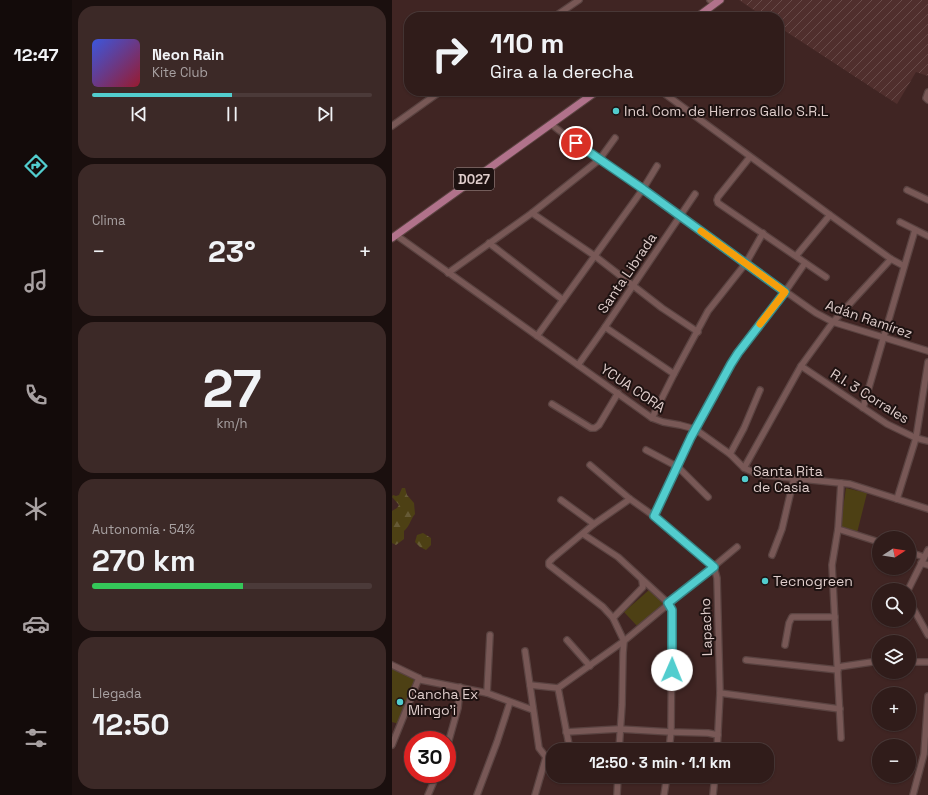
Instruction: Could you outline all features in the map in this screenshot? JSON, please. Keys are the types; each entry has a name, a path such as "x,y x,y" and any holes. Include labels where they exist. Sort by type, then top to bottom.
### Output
{"main road":[{"path":"702,12 714,1"},
{"name":"D027","path":"394,236 589,96"}],"street":[{"path":"561,12 579,0"},
{"path":"928,92 926,98 928,100"},
{"path":"392,126 434,96"},
{"path":"669,96 830,215 891,259 904,266"},
{"name":"Adán Ramírez","path":"551,124 599,160 643,189 816,313 833,322 928,351"},
{"path":"448,273 532,213 599,160 615,138"},
{"path":"750,157 717,200 718,204 826,277"},
{"path":"537,336 643,189 657,166"},
{"path":"907,190 928,200"},
{"name":"Santa Librada","path":"578,365 695,194"},
{"path":"532,213 595,256 662,308 698,332"},
{"path":"796,256 830,215"},
{"path":"900,222 928,236"},
{"path":"863,408 915,230"},
{"path":"652,418 708,312 746,263 763,233"},
{"name":"YCUA CORA","path":"394,236 652,418 663,422 696,429 730,454 744,468 755,473 859,487 928,509"},
{"path":"489,243 564,300"},
{"path":"744,468 801,366 833,322 891,259"},
{"path":"654,516 691,437 738,353 785,292 804,263"},
{"path":"605,327 674,374"},
{"path":"897,499 916,438 928,362"},
{"name":"R.I. 3 Corrales","path":"801,366 887,424 916,438 928,441"},
{"path":"730,454 744,428 760,390"},
{"path":"552,404 592,428 595,428 599,425 618,393"},
{"path":"646,450 678,467 708,498"},
{"path":"590,465 630,499 654,516 714,567"},
{"path":"772,555 782,529 794,478"},
{"path":"841,484 838,529 832,565 841,738"},
{"path":"619,743 619,729 622,715 624,641 612,618 603,607 549,564 549,562 594,524 630,499"},
{"path":"561,500 594,524"},
{"path":"838,529 872,540"},
{"path":"583,534 618,557 668,603 672,610 670,743"},
{"path":"530,685 558,688 624,641 736,547"},
{"path":"911,583 928,550"},
{"path":"916,554 924,557"},
{"path":"921,563 928,565"},
{"name":"Lapacho","path":"714,567 717,578 720,693 717,743"},
{"path":"612,618 643,587 642,580"},
{"path":"916,614 928,635"},
{"path":"785,646 792,618 835,617"},
{"path":"487,692 490,635"},
{"path":"567,640 590,666"},
{"path":"525,651 539,748 546,757 535,795"},
{"path":"746,660 838,668 872,662"},
{"path":"916,662 928,662"},
{"path":"392,665 419,678 487,692 533,710"},
{"path":"392,745 419,678"},
{"path":"452,731 458,708 460,687"},
{"path":"558,688 568,743"},
{"path":"720,693 840,709"},
{"path":"913,795 924,754 928,696"},
{"path":"477,795 510,702"},
{"path":"566,732 619,729 708,733 718,735"},
{"path":"428,795 433,783"},
{"path":"617,795 618,783"},
{"path":"664,795 666,783"},
{"path":"713,795 714,783"}],"shaded area":[{"path":"739,0 928,0 928,76 916,72 897,104 784,30 784,12 757,12"}],"green space":[{"path":"402,488 405,488 407,495 414,503 415,514 404,531 404,539 396,545 392,543 392,511 399,505 392,497 393,495 399,495"},
{"path":"846,488 867,493 857,533 840,528"},
{"path":"423,533 431,538 431,545 426,550 415,542 417,535"},
{"path":"649,590 664,604 638,627 624,612"},
{"name":"Cancha Ex Mingo'i","path":"392,667 416,681 399,724 392,722"}],"slow traffic":[{"path":"701,231 785,292 760,324"}],"place":[{"name":"Ind. Com. de Hierros Gallo S.R.L","path":"616,111"},
{"name":"Santa Rita de Casia","path":"745,479"},
{"name":"Tecnogreen","path":"765,581"},
{"name":"Cancha Ex Mingo'i","path":"400,702"}],"route":[{"path":"576,143 643,189 785,292 731,364 691,437 654,516 714,567 668,603 672,610 672,670"}]}
